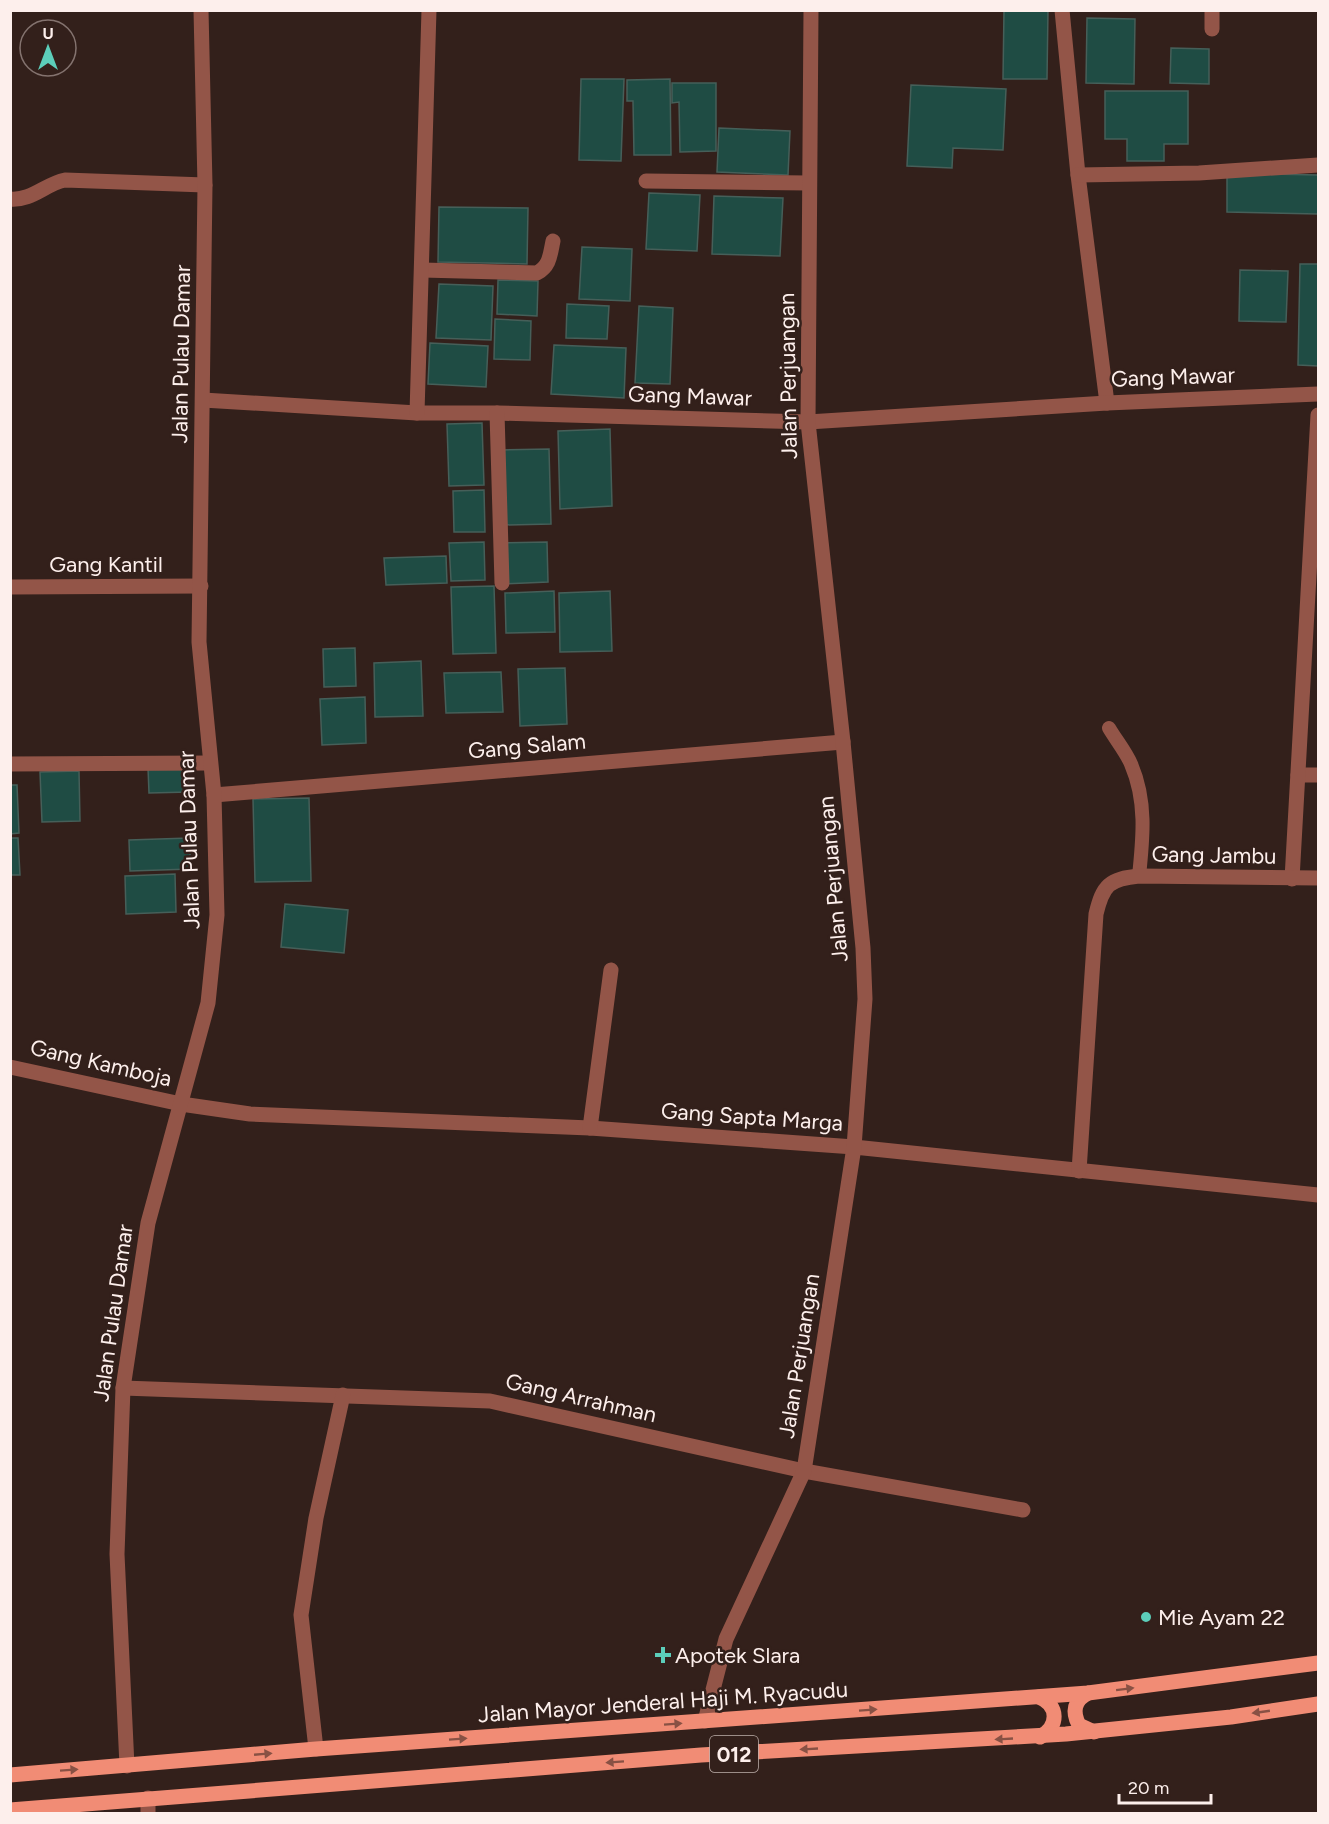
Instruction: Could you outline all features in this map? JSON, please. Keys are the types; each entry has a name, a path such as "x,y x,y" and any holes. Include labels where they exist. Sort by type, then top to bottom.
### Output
{"main road":[{"name":"Jalan Mayor Jenderal Haji M. Ryacudu","path":"10,1774 316,1749 1088,1693 1318,1663"},
{"path":"1088,1693 1079,1700 1075,1715 1079,1725 1094,1732"},
{"path":"1039,1697 1050,1704 1055,1716 1051,1728 1040,1737"},
{"name":"012","path":"10,1810 148,1806 702,1755 1040,1737 1231,1717 1318,1704"}],"street":[{"name":"Jalan Pulau Damar","path":"127,1766 117,1554 123,1388 148,1223 208,1003 217,915 214,795 199,642 205,185 201,10"},
{"path":"417,413 429,10"},
{"name":"Jalan Perjuangan","path":"705,1721 726,1639 804,1471 854,1147 865,999 863,948 843,742 808,422 810,10"},
{"path":"1062,10 1078,176 1107,403"},
{"path":"1212,10 1212,29"},
{"path":"1078,176 1199,173 1318,165"},
{"path":"10,200 28,198 55,182 65,180 205,185"},
{"path":"646,181 809,183"},
{"path":"422,270 537,273 549,262 553,241"},
{"name":"Gang Mawar","path":"203,400 417,413 497,413 808,422 1107,403 1318,394"},
{"path":"497,413 502,583"},
{"path":"1292,879 1318,415"},
{"name":"Gang Kantil","path":"10,587 201,586"},
{"name":"Gang Salam","path":"214,795 843,742"},
{"path":"10,764 210,763"},
{"path":"1298,775 1318,775"},
{"name":"Gang Jambu","path":"1079,1171 1096,914 1101,896 1110,883 1123,878 1139,876 1318,878"},
{"path":"590,1128 611,970"},
{"name":"Gang Kamboja","path":"10,1067 181,1104"},
{"name":"Gang Sapta Marga","path":"181,1104 250,1114 590,1128 854,1147 1318,1195"},
{"name":"Gang Arrahman","path":"123,1388 490,1401 804,1471 1023,1510"},
{"path":"316,1749 301,1615 316,1518 343,1395"}],"lane":[{"path":"1109,728 1130,762 1139,785 1143,815 1139,876"}],"building":[{"path":"1004,10 1048,10 1047,79 1003,79"},
{"path":"1087,18 1135,19 1134,84 1086,83"},
{"path":"1171,48 1209,49 1209,84 1170,83"},
{"path":"581,79 624,79 621,161 579,160"},
{"path":"670,79 671,155 634,155 633,101 627,101 627,80"},
{"path":"672,83 716,83 716,151 680,152 679,102 672,103"},
{"path":"911,85 1006,89 1003,150 953,148 952,168 907,166"},
{"path":"1105,91 1188,91 1188,144 1164,144 1164,161 1127,161 1127,139 1105,139"},
{"path":"719,128 790,131 788,175 717,172"},
{"path":"1227,173 1318,175 1318,214 1227,212"},
{"path":"649,193 700,195 697,251 646,249"},
{"path":"714,196 783,198 780,256 712,254"},
{"path":"439,207 528,208 527,264 438,262"},
{"path":"582,247 632,249 630,301 579,299"},
{"path":"1300,264 1318,264 1318,366 1298,365"},
{"path":"1240,270 1288,271 1286,322 1239,321"},
{"path":"498,280 538,281 537,316 497,314"},
{"path":"439,284 493,286 491,340 436,338"},
{"path":"567,304 609,306 607,339 566,338"},
{"path":"639,306 673,308 670,384 635,383"},
{"path":"495,319 531,321 530,360 494,359"},
{"path":"430,343 488,346 486,387 428,384"},
{"path":"554,345 626,348 624,398 551,394"},
{"path":"482,423 484,485 449,486 447,424"},
{"path":"610,429 612,506 560,509 558,431"},
{"path":"549,449 551,524 504,525 502,450"},
{"path":"484,490 485,532 454,532 453,491"},
{"path":"484,542 485,580 451,581 449,543"},
{"path":"547,542 548,582 502,584 501,543"},
{"path":"446,556 447,583 386,585 384,558"},
{"path":"494,586 496,653 453,654 451,587"},
{"path":"554,591 555,632 506,633 505,593"},
{"path":"610,591 612,651 560,652 559,593"},
{"path":"355,648 356,686 324,687 323,649"},
{"path":"421,661 423,716 375,717 374,663"},
{"path":"565,668 567,724 520,726 518,669"},
{"path":"501,672 503,712 446,713 444,673"},
{"path":"365,697 366,743 322,745 320,699"},
{"path":"188,767 189,792 149,793 148,768"},
{"path":"79,771 80,821 42,822 40,772"},
{"path":"10,785 17,785 19,833 10,834"},
{"path":"309,798 311,881 255,882 253,799"},
{"path":"10,838 18,838 20,875 10,875"},
{"path":"189,838 191,869 130,871 129,840"},
{"path":"175,874 176,912 126,914 125,876"},
{"path":"285,904 348,910 344,953 281,947"}],"place":[{"name":"Mie Ayam 22","path":"1146,1617"},
{"name":"Apotek Slara","path":"663,1655"}]}
